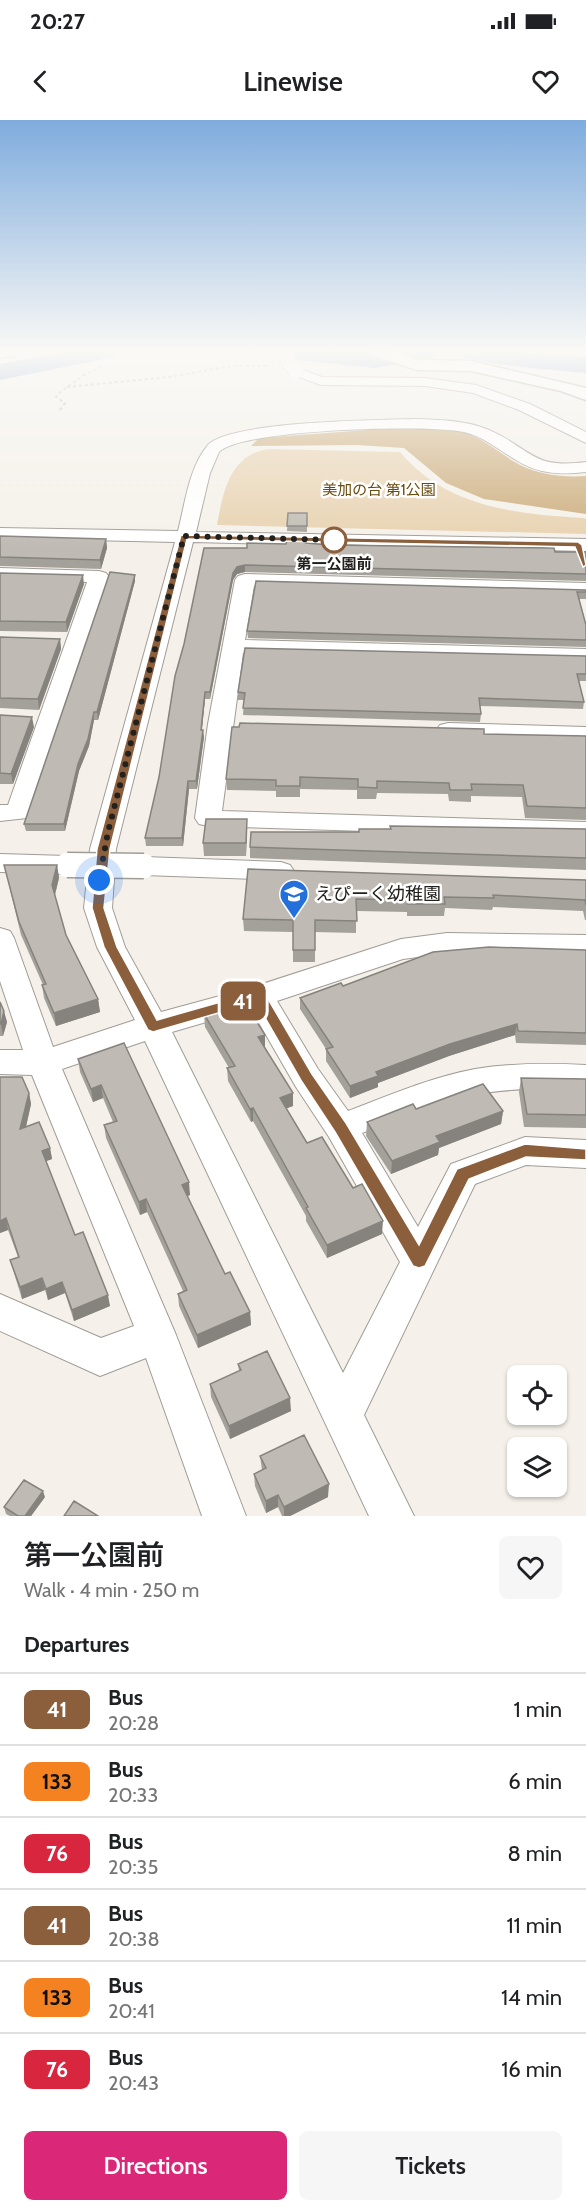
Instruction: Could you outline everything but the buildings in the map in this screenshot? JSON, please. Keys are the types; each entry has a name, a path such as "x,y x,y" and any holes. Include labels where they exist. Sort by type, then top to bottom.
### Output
{"street":[{"path":"541,417 586,438"},
{"path":"392,1516 153,1026 111,947 98,908 99,880 111,819 184,536 202,473 212,451 218,444 256,434 411,423 443,423 489,434 525,461 536,466 566,469 586,467"},
{"path":"0,533 582,545 586,565"},
{"path":"0,574 99,577 78,641 41,719 18,813 0,813"},
{"path":"586,588 245,580 233,646 232,724 208,818 586,830"},
{"path":"56,640 78,641"},
{"path":"233,646 586,655"},
{"path":"421,730 586,734"},
{"path":"0,863 301,872"},
{"path":"0,938 43,1062 157,1335 224,1516"},
{"path":"0,1062 43,1062 153,1026 259,996 401,949 447,943 586,945"},
{"path":"259,996 307,1078 341,1127 419,1261"},
{"path":"341,1127 450,1089 492,1079 536,1076 586,1077"},
{"path":"343,1415 463,1174 525,1151 586,1154"},
{"path":"0,1312 100,1357 157,1335"}],"green space":[{"name":"美加の台 第1公園","path":"269,449 400,452 438,485 460,496 508,510 584,518 586,519 586,534 217,525 226,488 237,467 245,458"}],"shaded area":[{"path":"451,427 477,437 529,469 558,476 586,476 586,514 484,499 446,483 404,448 356,445 251,446 259,438 394,428"}],"bus line":[{"name":"41","path":"586,565 578,545 184,536 104,849 99,880 98,908 111,947 153,1026 259,996 307,1078 341,1127 419,1261 463,1174 525,1151 586,1154"}],"place":[{"name":"第一公園前","path":"334,540"},
{"name":"えぴーく幼稚園","path":"294,920"}],"route":[{"path":"99,880 108,832 184,536 334,540"}]}
